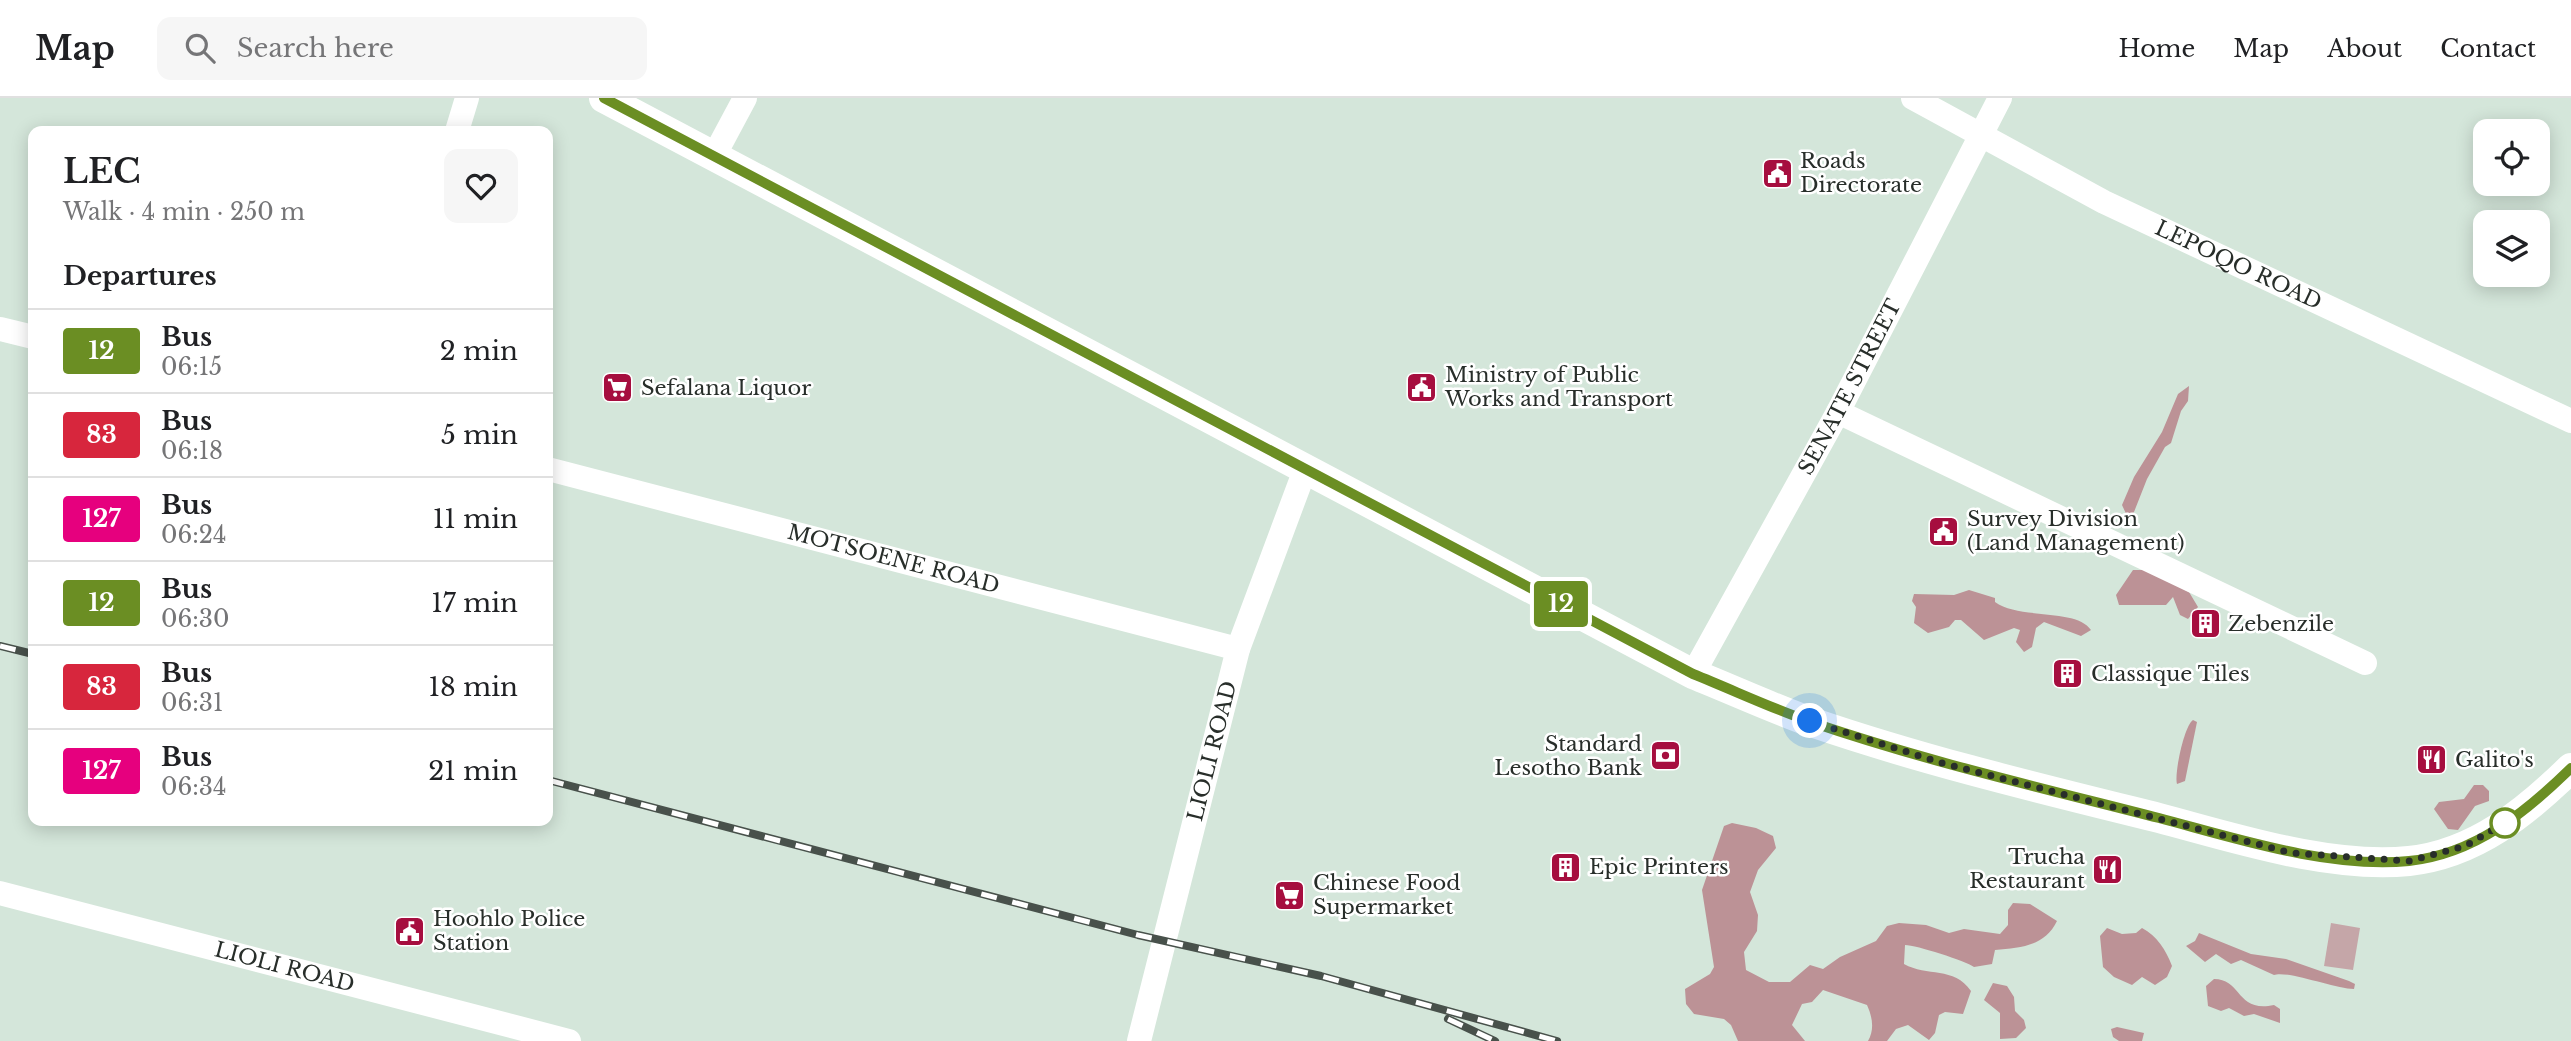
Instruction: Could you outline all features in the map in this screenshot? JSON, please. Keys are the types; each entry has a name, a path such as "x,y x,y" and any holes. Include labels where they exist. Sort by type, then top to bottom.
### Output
{"main road":[{"path":"604,98 1693,674 1810,721 1942,763 2292,853 2409,861 2465,846 2527,810 2571,768"}],"street":[{"path":"459,126 467,98"},
{"path":"715,156 745,98"},
{"name":"LEPOQO ROAD","path":"1913,98 2104,202 2571,421"},
{"name":"SENATE STREET","path":"1693,674 1838,412 2000,98"},
{"path":"0,328 28,336"},
{"path":"1838,412 2365,663"},
{"name":"LIOLI ROAD","path":"1139,1041 1238,649 1306,467"},
{"name":"MOTSOENE ROAD","path":"553,470 1238,649"},
{"name":"LIOLI ROAD","path":"0,893 569,1041"}],"shaded area":[{"path":"2189,386 2188,401 2181,411 2171,443 2165,447 2147,479 2134,512 2128,518 2122,505 2134,477 2162,432 2178,394"},
{"path":"2133,570 2147,570 2189,592 2198,607 2188,619 2180,615 2173,597 2166,605 2119,605 2116,595"},
{"path":"1969,590 1995,598 1995,602 2019,611 2074,619 2091,630 2081,636 2044,622 2036,628 2032,647 2024,652 2016,642 2020,630 2014,628 1984,640 1961,620 1955,620 1949,627 1928,633 1914,623 1914,594 1954,595"},
{"path":"2193,720 2197,722 2185,781 2177,784 2180,750"},
{"path":"2474,785 2483,785 2489,791 2489,801 2475,806 2458,830 2448,829 2434,809 2439,802 2464,799"},
{"path":"1732,823 1756,828 1773,836 1776,848 1758,870 1750,892 1758,915 1757,931 1744,952 1746,970 1769,982 1790,982 1810,965 1823,969 1840,957 1876,941 1887,926 1899,923 1926,925 1949,933 1964,929 2000,934 2008,925 2008,910 2013,903 2030,904 2057,921 2039,941 2023,947 1995,950 1992,964 1974,967 1941,954 1905,945 1904,964 1957,978 1971,991 1963,1014 1945,1012 1939,1015 1935,1033 1929,1040 1908,1025 1896,1029 1887,1041 1868,1041 1872,1023 1867,1005 1823,990 1812,1002 1802,1004 1792,1025 1805,1041 1738,1041 1731,1025 1724,1019 1694,1014 1686,1004 1685,989 1710,974 1714,967 1702,890 1724,826"},
{"path":"2331,923 2360,928 2353,970 2324,966"},
{"path":"2107,928 2122,934 2136,933 2142,928 2157,939 2172,966 2167,977 2155,985 2142,977 2132,985 2114,977 2103,967 2100,936"},
{"path":"2199,933 2251,954 2286,959 2349,981 2355,984 2354,989 2289,975 2274,975 2241,960 2231,964 2216,954 2205,962 2186,946 2195,941"},
{"path":"2214,979 2230,984 2253,1004 2274,1005 2280,1009 2280,1023 2254,1014 2244,1016 2229,1008 2221,1011 2208,1006 2206,986"},
{"path":"1993,983 2007,986 2014,997 2015,1011 2024,1020 2026,1028 2016,1038 2000,1039 2000,1013 1984,1000"},
{"path":"2117,1027 2144,1033 2142,1041 2119,1041 2113,1037 2111,1029"}],"railway":[{"path":"0,646 28,653"},
{"path":"553,781 1138,935 1321,976 1557,1041"},
{"path":"1448,1019 1495,1041"}],"bus line":[{"name":"12","path":"604,98 1693,674 1810,721 1942,763 2292,853 2367,860 2409,861 2465,846 2527,810 2571,768"}],"place":[{"name":"Roads Directorate","path":"1777,173"},
{"name":"Ministry of Public Works and Transport","path":"1422,387"},
{"name":"Sefalana Liquor","path":"618,388"},
{"name":"Survey Division (Land Management)","path":"1944,531"},
{"name":"Zebenzile","path":"2205,624"},
{"name":"Classique Tiles","path":"2068,674"},
{"name":"Standard Lesotho Bank","path":"1665,756"},
{"name":"Galito's","path":"2432,760"},
{"name":"Epic Printers","path":"1566,867"},
{"name":"Trucha Restaurant","path":"2108,869"},
{"name":"Chinese Food Supermarket","path":"1290,895"},
{"name":"Hoohlo Police Station","path":"410,931"}],"route":[{"path":"1810,721 1942,763 2292,853 2409,861 2465,846 2505,823"}]}
